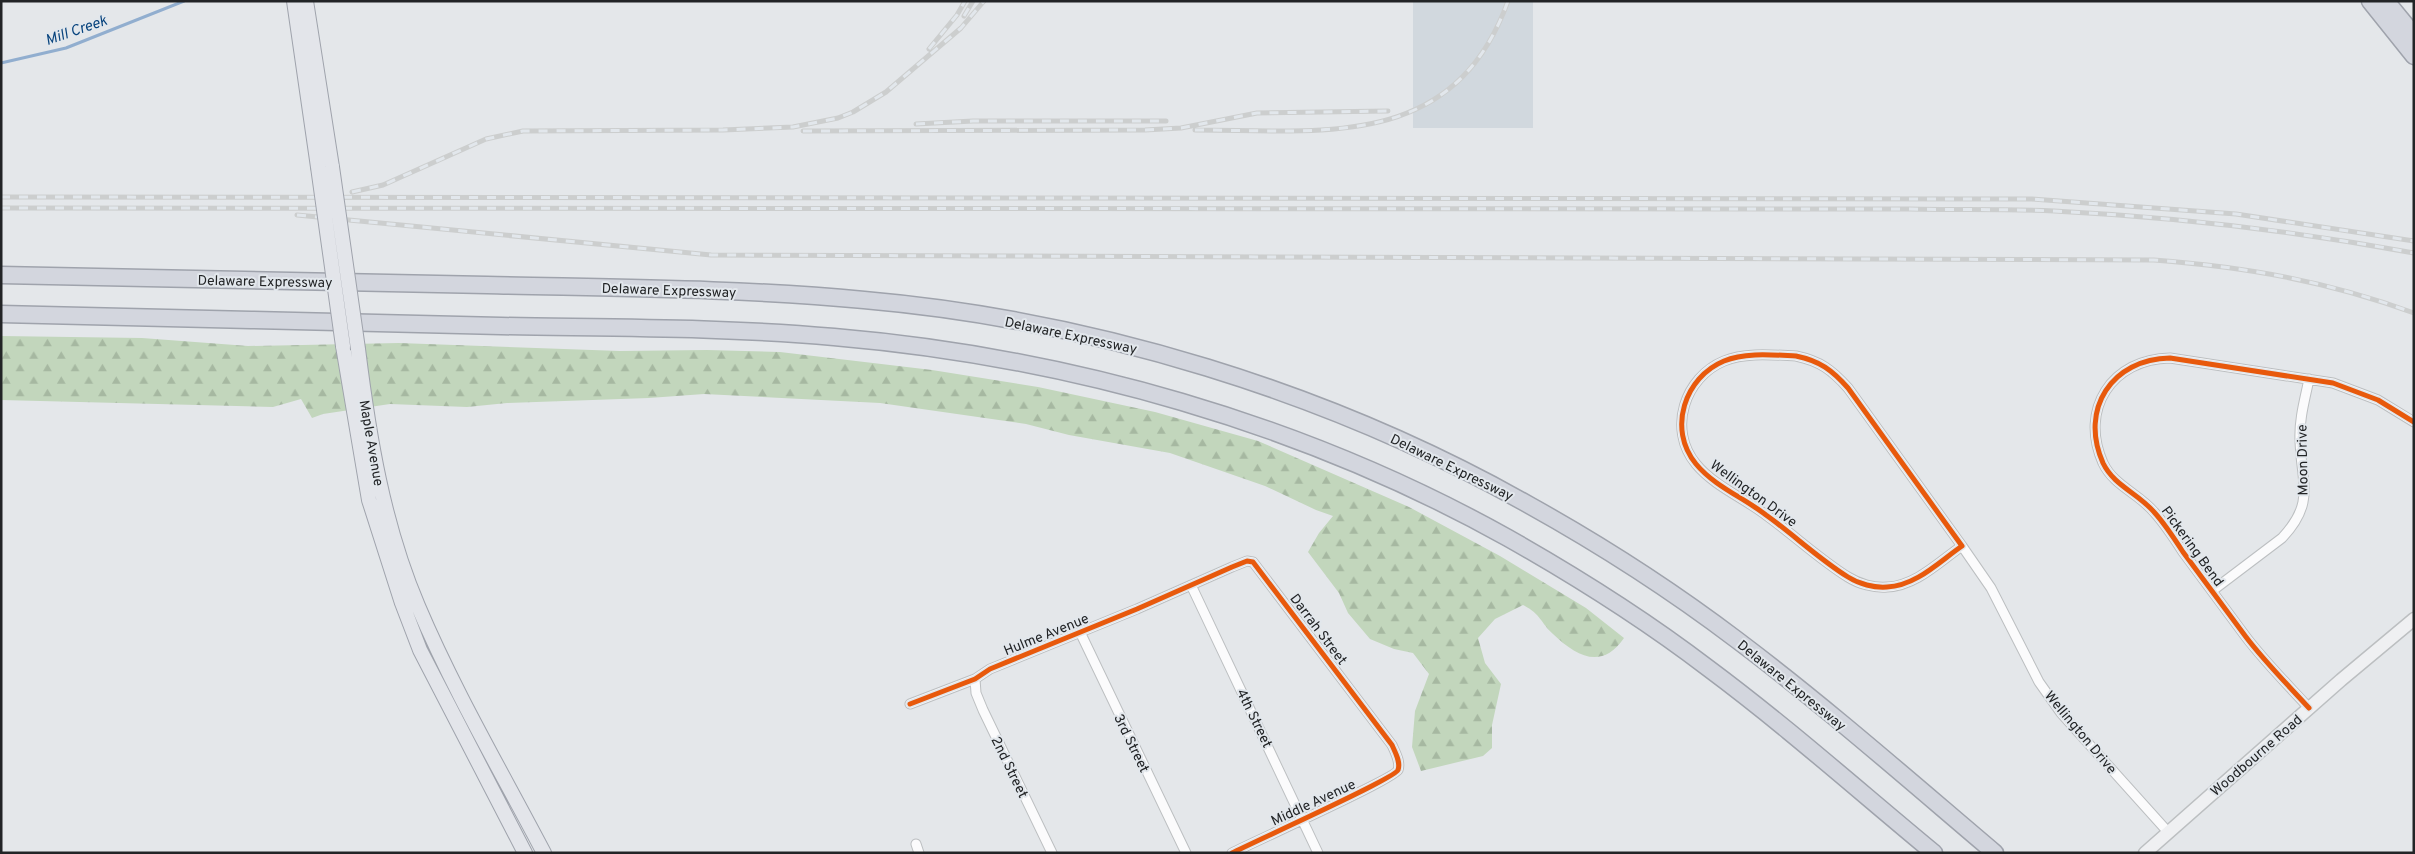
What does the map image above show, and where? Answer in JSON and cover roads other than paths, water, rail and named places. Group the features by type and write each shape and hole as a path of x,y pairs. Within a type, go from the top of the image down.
{"highway":[{"path":"2370,1 2414,56"},
{"path":"2386,1 2414,35"},
{"name":"Delaware Expressway","path":"1,275 688,290 855,299 958,312 1041,326 1189,363 1301,400 1420,450 1488,482 1593,542 1740,642 1995,853"},
{"path":"1,314 706,330 829,336 945,349 993,357 1143,390 1246,423 1360,466 1433,499 1543,559 1625,609 1708,667 1934,853"}],"main road":[{"name":"Maple Avenue","path":"294,1 358,349 376,471 398,551 417,605 454,681 544,853"},
{"name":"Maple Avenue","path":"306,1 343,346 369,500 402,602 420,650 525,853"},
{"name":"Woodbourne Road","path":"2145,853 2309,708 2414,619"}],"street":[{"name":"Wellington Drive","path":"1962,546 1923,574 1899,586 1880,587 1866,585 1848,577 1766,515 1709,477 1695,463 1687,448 1682,418 1686,399 1693,386 1709,368 1726,360 1740,357 1796,356 1824,365 1833,371 1848,388 1962,546 1991,588 2039,682 2061,713 2168,832"},
{"name":"Pickering Bend","path":"2309,708 2248,640 2155,512 2121,486 2103,464 2094,430 2100,404 2107,388 2129,367 2160,358 2189,360 2333,382 2358,390 2414,422"},
{"name":"Moon Drive","path":"2212,591 2282,538 2290,529 2302,508 2305,482 2300,426 2309,379"},
{"name":"Darrah Street","path":"1191,585 1232,566 1247,561 1253,562 1392,745 1397,755 1398,767"},
{"name":"Hulme Avenue","path":"910,704 975,679 990,669 1191,585"},
{"name":"4th Street","path":"1191,585 1318,853"},
{"name":"3rd Street","path":"1080,632 1186,853"},
{"name":"2nd Street","path":"975,679 976,693 983,710 1052,853"},
{"name":"Middle Avenue","path":"1232,853 1395,774 1398,767"}],"waterway":[{"name":"Mill Creek","path":"1,63 66,48 184,1"}],"railway":[{"path":"929,49 957,15 965,1"},
{"path":"964,16 973,1"},
{"path":"352,192 383,185 486,139 523,131 723,130 793,127 838,118 853,112 886,92 961,28 984,1"},
{"path":"1195,130 1291,131 1336,129 1380,122 1419,108 1454,84 1484,50 1508,1"},
{"path":"803,131 1145,130 1181,128 1257,113 1388,111"},
{"path":"916,124 973,121 1166,121"},
{"path":"1,197 2032,199 2236,214 2414,241"},
{"path":"1,208 2018,210 2190,221 2325,238 2414,253"},
{"path":"297,215 711,255 2154,260 2254,271 2286,277 2350,292 2414,313"}]}
